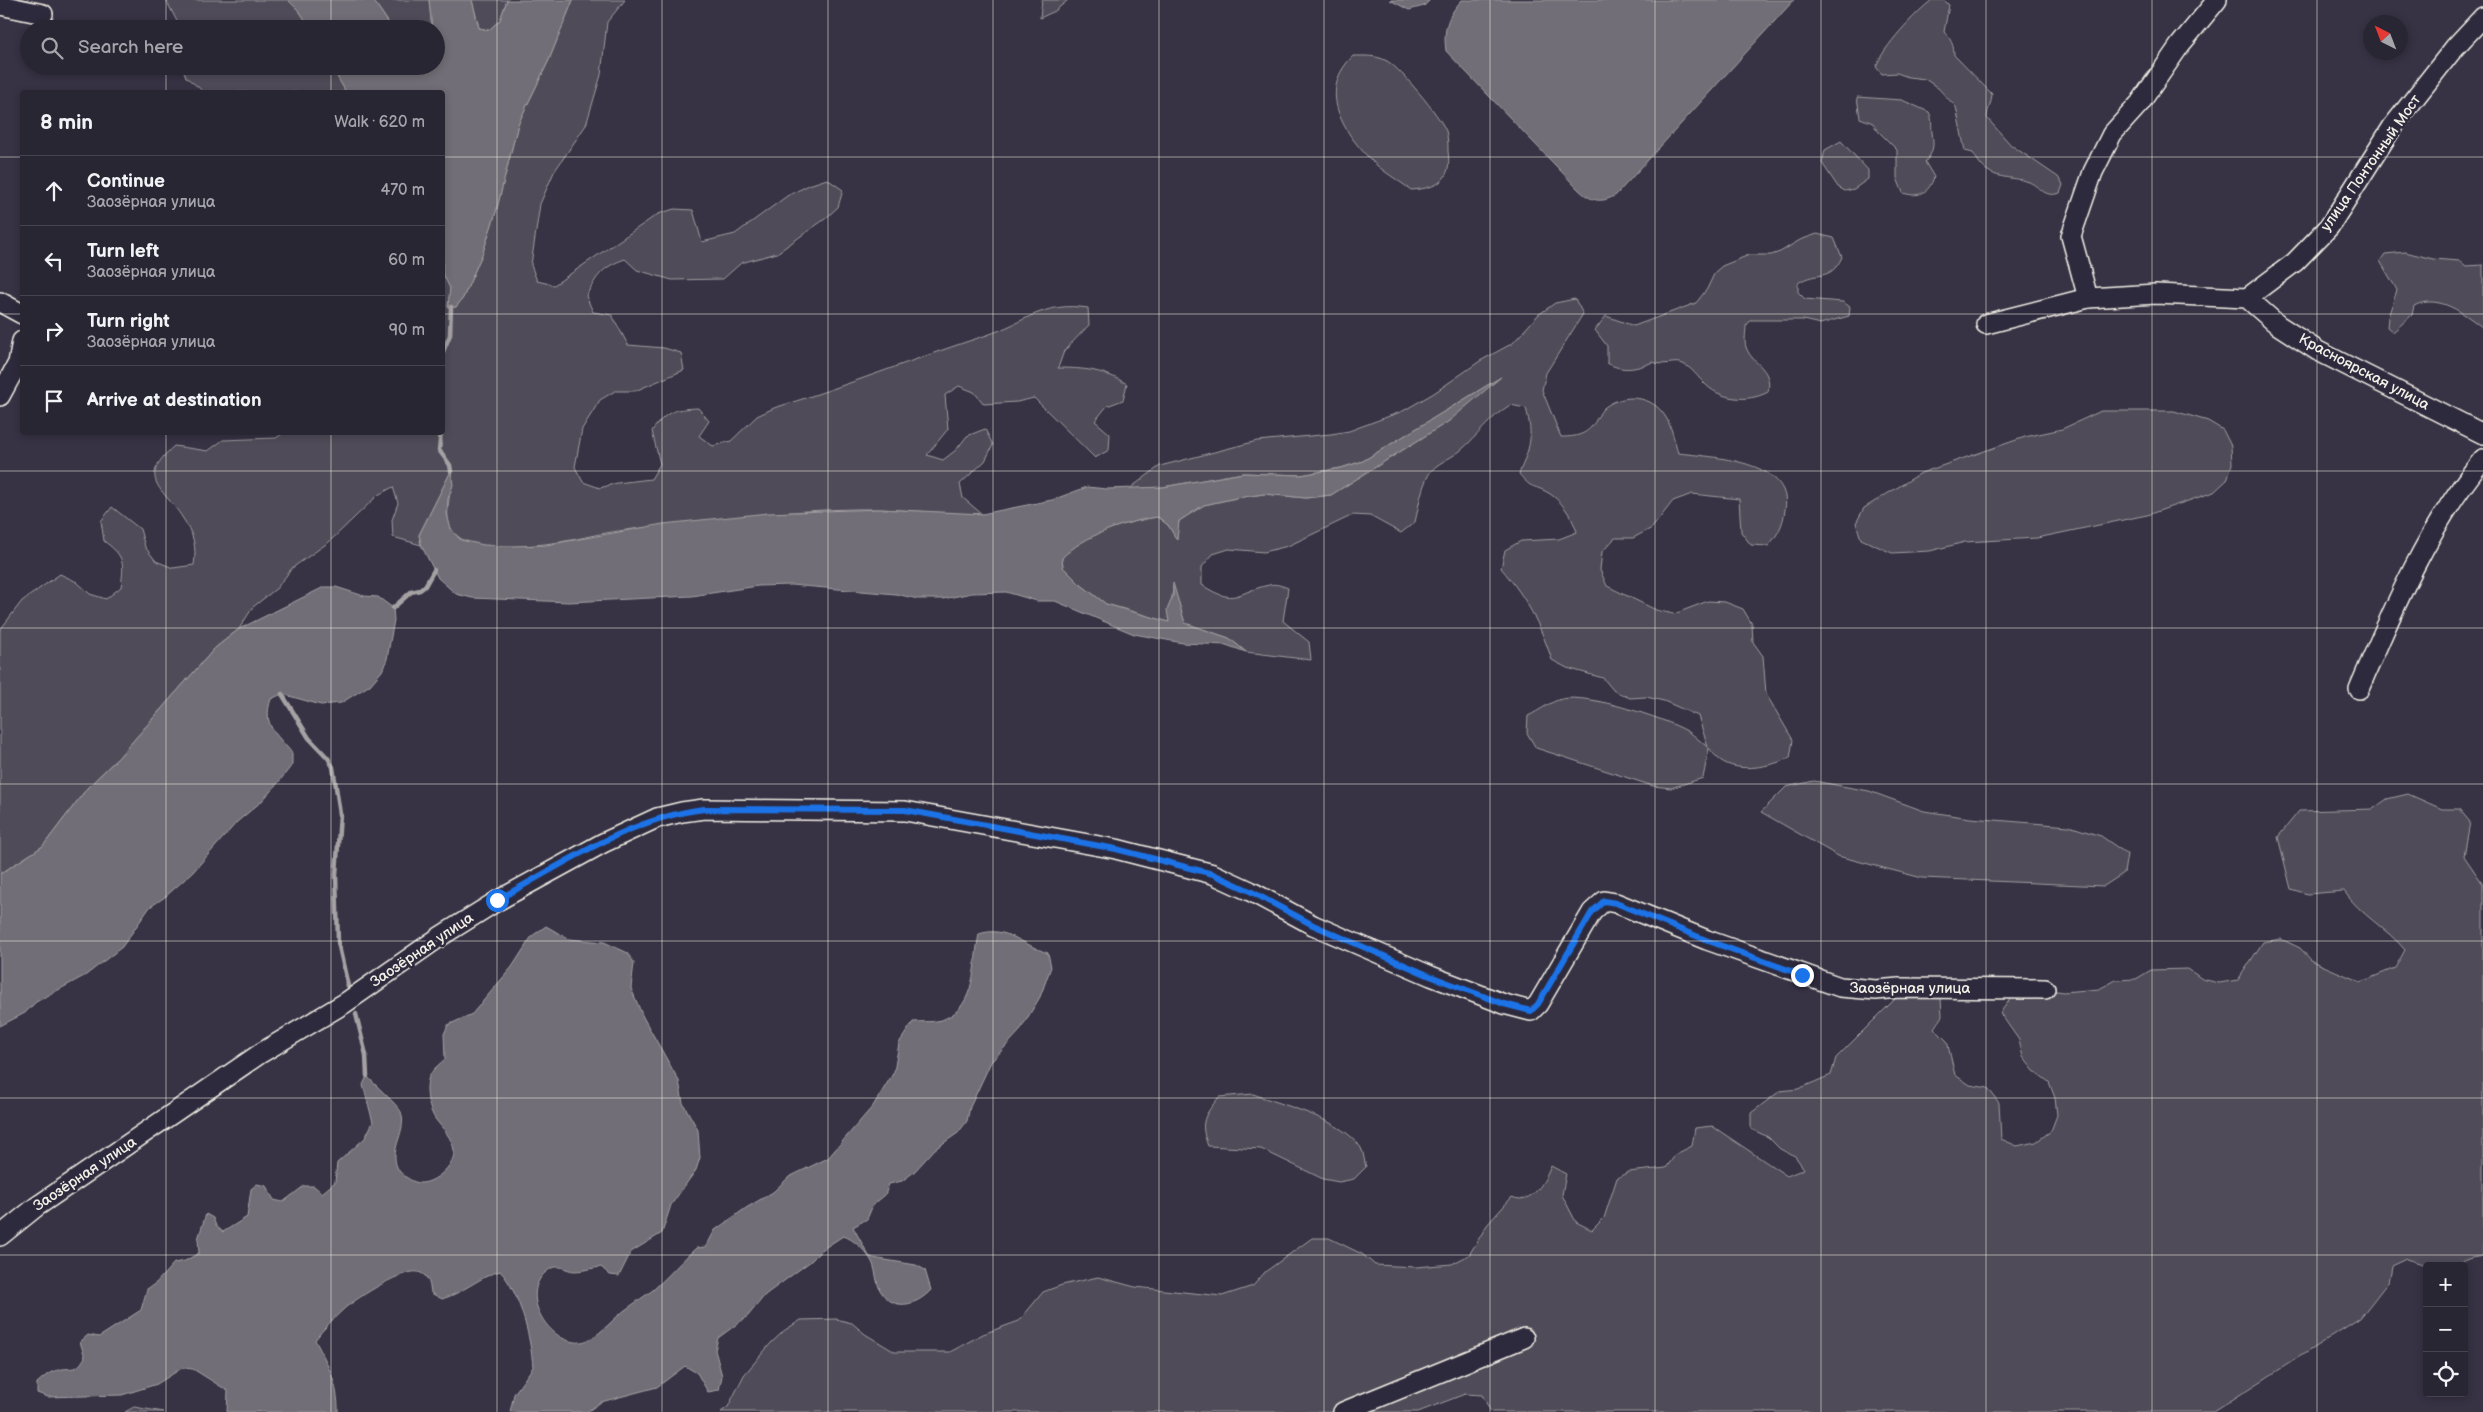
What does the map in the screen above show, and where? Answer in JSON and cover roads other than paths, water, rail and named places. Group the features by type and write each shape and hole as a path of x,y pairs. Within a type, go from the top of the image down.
{"street":[{"path":"2088,298 2071,236 2093,172 2112,134 2140,103 2180,44 2216,0"},
{"path":"0,5 43,14"},
{"name":"улица Понтонный Мост","path":"2247,298 2294,262 2329,227 2393,126 2455,47 2483,17"},
{"path":"1986,324 2088,298 2156,294 2247,298"},
{"name":"Красноярская улица","path":"2247,298 2278,325 2318,351 2483,434"},
{"path":"0,302 20,313"},
{"path":"0,396 18,363 20,352"},
{"path":"2359,688 2401,590 2444,516 2483,459"},
{"name":"Заозёрная улица","path":"0,1236 36,1207 261,1053 346,1003 441,936 497,900 603,843 657,818 704,809 905,810 1116,849 1213,874 1250,891 1313,925 1430,976 1504,1004 1531,1011 1538,1004 1592,912 1604,901 1616,903 1706,940 1840,987 1876,990 1899,988 2045,989"},
{"path":"1343,1412 1524,1338"}],"waterway":[{"path":"445,347 450,335 451,307"},
{"path":"441,435 439,450 450,465 451,471"},
{"path":"393,608 411,592 420,590 425,586 434,570"},
{"path":"282,694 309,738 328,758 333,767 340,814 336,875 338,942 348,986"},
{"path":"356,1014 366,1055 367,1076"}]}
